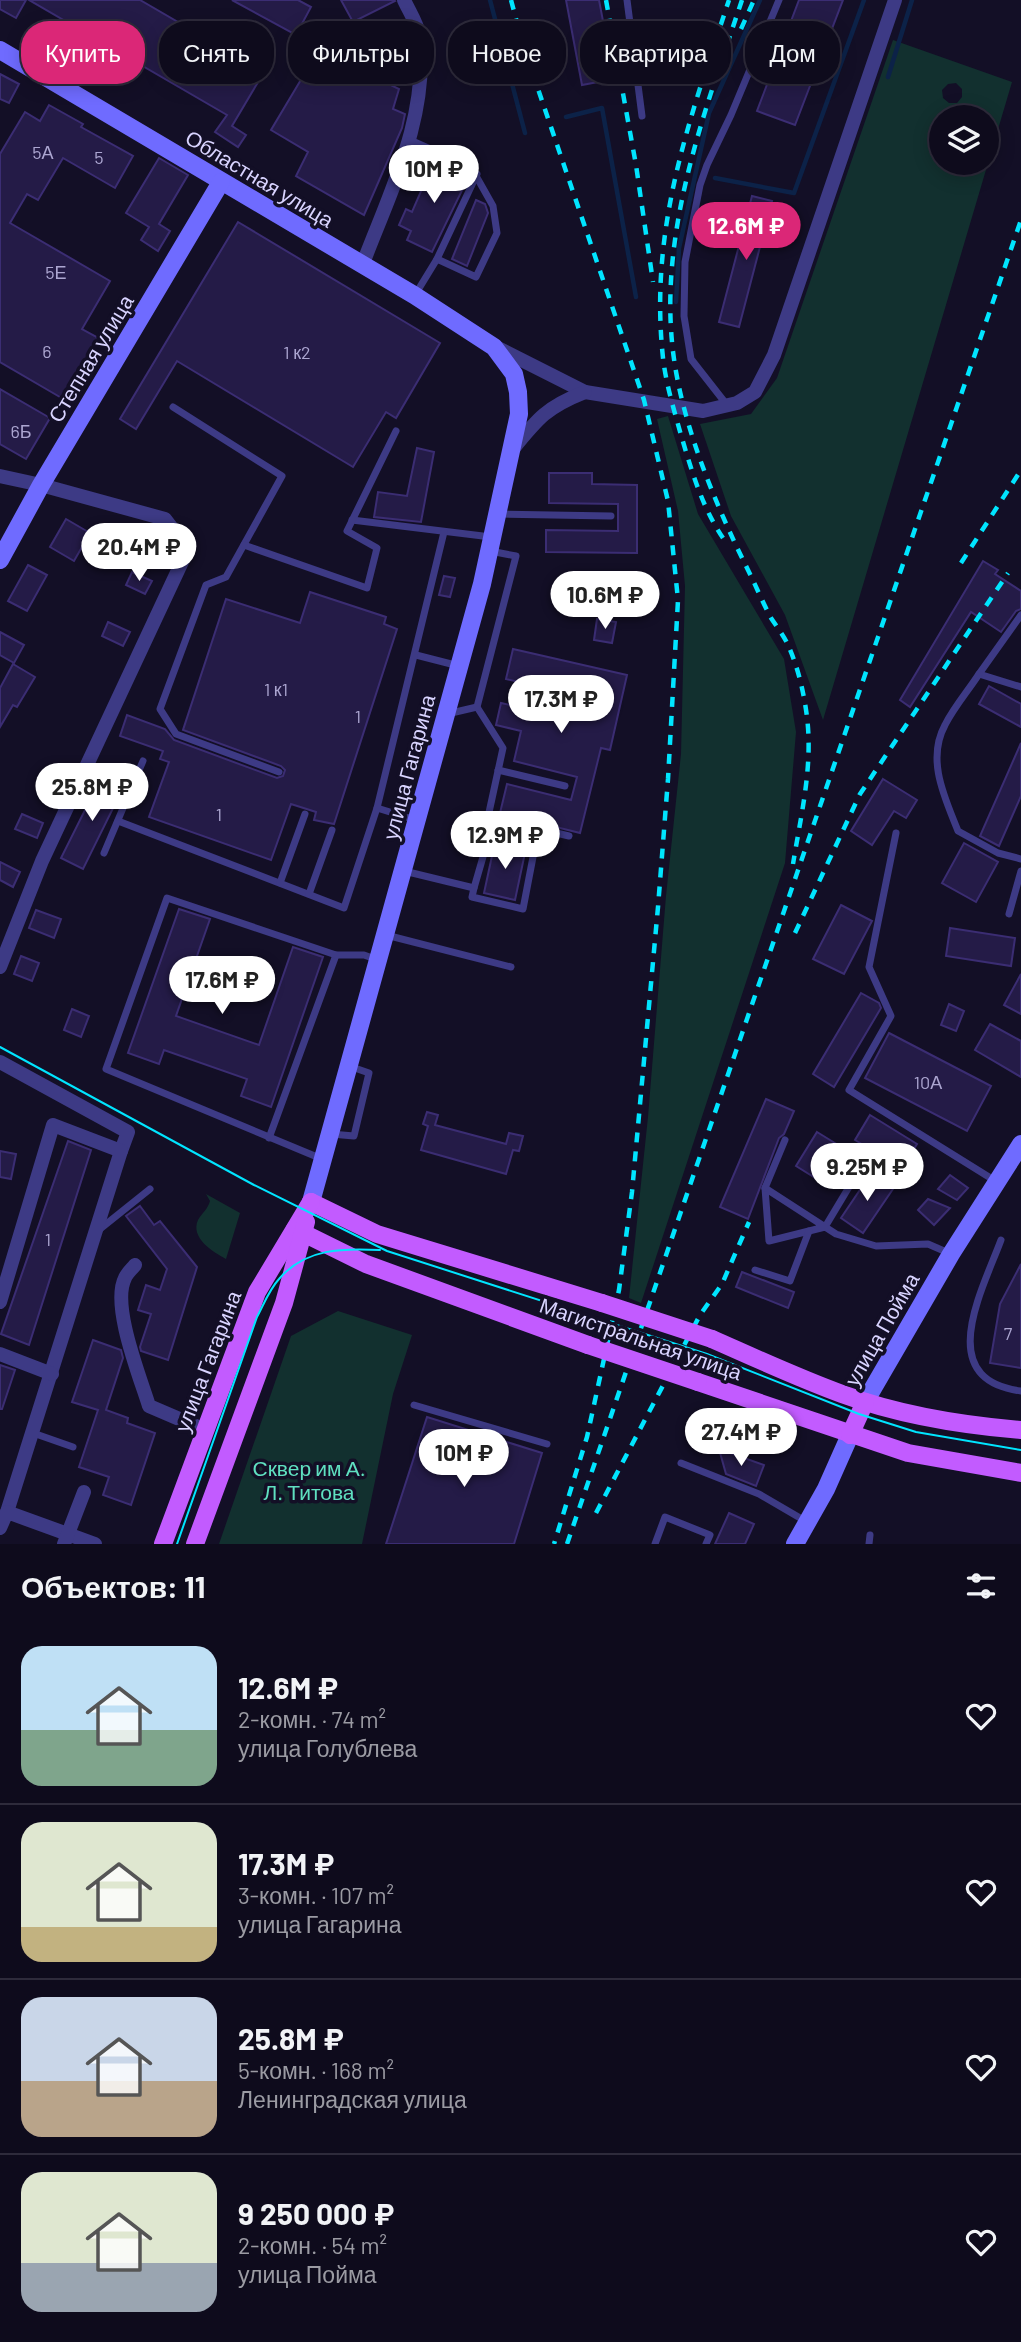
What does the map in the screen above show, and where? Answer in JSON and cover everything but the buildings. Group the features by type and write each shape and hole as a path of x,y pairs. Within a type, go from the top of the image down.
{"main road":[{"name":"Областная улица","path":"0,50 414,295 494,347"},
{"name":"Степная улица","path":"0,559 221,182"},
{"name":"улица Гагарина","path":"195,1544 284,1303 299,1231 311,1202 379,961 491,544 519,414 514,374 494,347"},
{"name":"улица Пойма","path":"795,1544 826,1489 865,1402 951,1254 1021,1144"},
{"name":"Магистральная улица","path":"311,1202 377,1234 712,1339 865,1402 922,1417 1021,1430"},
{"name":"улица Гагарина","path":"163,1544 257,1292 299,1231"},
{"name":"Магистральная улица","path":"299,1231 366,1264 588,1345 850,1435 908,1453 1021,1473"}],"street":[{"path":"362,266 410,139 421,89 419,32 404,0"},
{"path":"494,347 585,392 703,411 737,403 755,392 774,355 895,0"},
{"path":"513,449 535,421 558,403 585,392"},
{"path":"0,476 165,519 188,549 41,862 0,967"},
{"path":"0,1062 128,1132 33,1433 0,1528"},
{"path":"0,1302 53,1125 121,1151"},
{"path":"135,1265 124,1279 122,1307 128,1337 149,1406 205,1430"},
{"path":"0,1354 52,1374"},
{"path":"66,1539 84,1492"},
{"path":"7,1512 66,1539 95,1544"}],"lane":[{"path":"627,0 642,116"},
{"path":"727,405 691,359 684,316 685,262 700,185 707,165 731,116 779,0"},
{"path":"410,139 471,167 493,206 497,233 476,277 437,259"},
{"path":"414,295 437,259 477,174"},
{"path":"173,407 282,476 226,577 206,585 160,709 176,734 279,772"},
{"path":"244,545 367,588 377,548 347,531 396,432"},
{"path":"498,514 611,516"},
{"path":"352,520 444,532 491,544 516,556 477,707 503,748 488,817 569,836"},
{"path":"118,821 344,908 377,808 444,532"},
{"path":"1021,615 944,726 937,754 939,782 958,831 998,853 1021,859"},
{"path":"416,656 460,667"},
{"path":"979,674 1021,687"},
{"path":"447,714 477,707"},
{"path":"104,852 143,761"},
{"path":"498,770 565,786"},
{"path":"377,808 417,820"},
{"path":"279,883 305,814"},
{"path":"309,894 332,830"},
{"path":"896,833 869,967 891,1016 849,1090 997,1183"},
{"path":"487,843 472,897 523,909 533,857"},
{"path":"403,871 474,888"},
{"path":"1009,914 1021,871"},
{"path":"323,1159 106,1069 167,898 336,955 363,955 379,961"},
{"path":"386,935 511,967"},
{"path":"269,1138 336,955"},
{"path":"785,1140 765,1188 769,1241 825,1227 852,1182"},
{"path":"765,1188 836,1234 876,1246 928,1244 951,1254"},
{"path":"96,1231 150,1189"},
{"path":"755,1270 790,1281 809,1231"},
{"path":"1001,1240 976,1306 970,1331 971,1360 977,1372 1007,1389 1021,1391"},
{"path":"414,1405 547,1444"},
{"path":"33,1433 73,1447"},
{"path":"681,1463 759,1494 808,1522"},
{"path":"655,1544 665,1517 710,1535 706,1544"},
{"path":"869,1544 870,1535"}],"green space":[{"path":"893,40 1012,82 999,126 999,105 929,105 929,175 984,175 823,720 785,615 731,516 700,424 751,414 777,378","holes":["956,83 962,89 962,97 957,103 949,103 943,98 942,90 948,84"]},
{"path":"668,416 698,514 784,659 796,732 785,863 641,1303 629,1298 681,754 685,586 678,511 657,419"},
{"path":"206,1194 240,1213 226,1259 204,1244 197,1233 198,1220 210,1201"},
{"name":"Сквер им А. Л. Титова","path":"338,1311 412,1335 393,1394 362,1544 219,1544 291,1336"}],"waterway":[{"path":"490,0 525,133"},
{"path":"676,302 679,248 709,113 760,0"},
{"path":"715,178 794,193 864,0"},
{"path":"888,77 912,0"},
{"path":"566,117 602,108 636,297"}],"tram line":[{"path":"0,1047 254,1185 387,1251 707,1354 859,1414 916,1432 1021,1450"},
{"path":"177,1544 257,1317 272,1288 289,1269 313,1256 339,1250 380,1250"}],"railway":[{"path":"511,0 523,45 644,400 668,501 678,600 668,779 632,1192 619,1290 587,1437 554,1544"},
{"path":"606,0 636,165 653,282"},
{"path":"723,538 698,489 676,416 664,368 660,310 667,220 676,176 687,132 729,0"},
{"path":"742,0 711,91 685,185 671,281 671,329 682,401 706,476 765,606 788,645 802,689 807,717 808,754 793,864"},
{"path":"741,29 754,0"},
{"path":"567,1544 1021,220"},
{"path":"961,563 1021,470"},
{"path":"795,933 860,794 1008,573"},
{"path":"596,1513 700,1315 722,1284 749,1222"}]}
